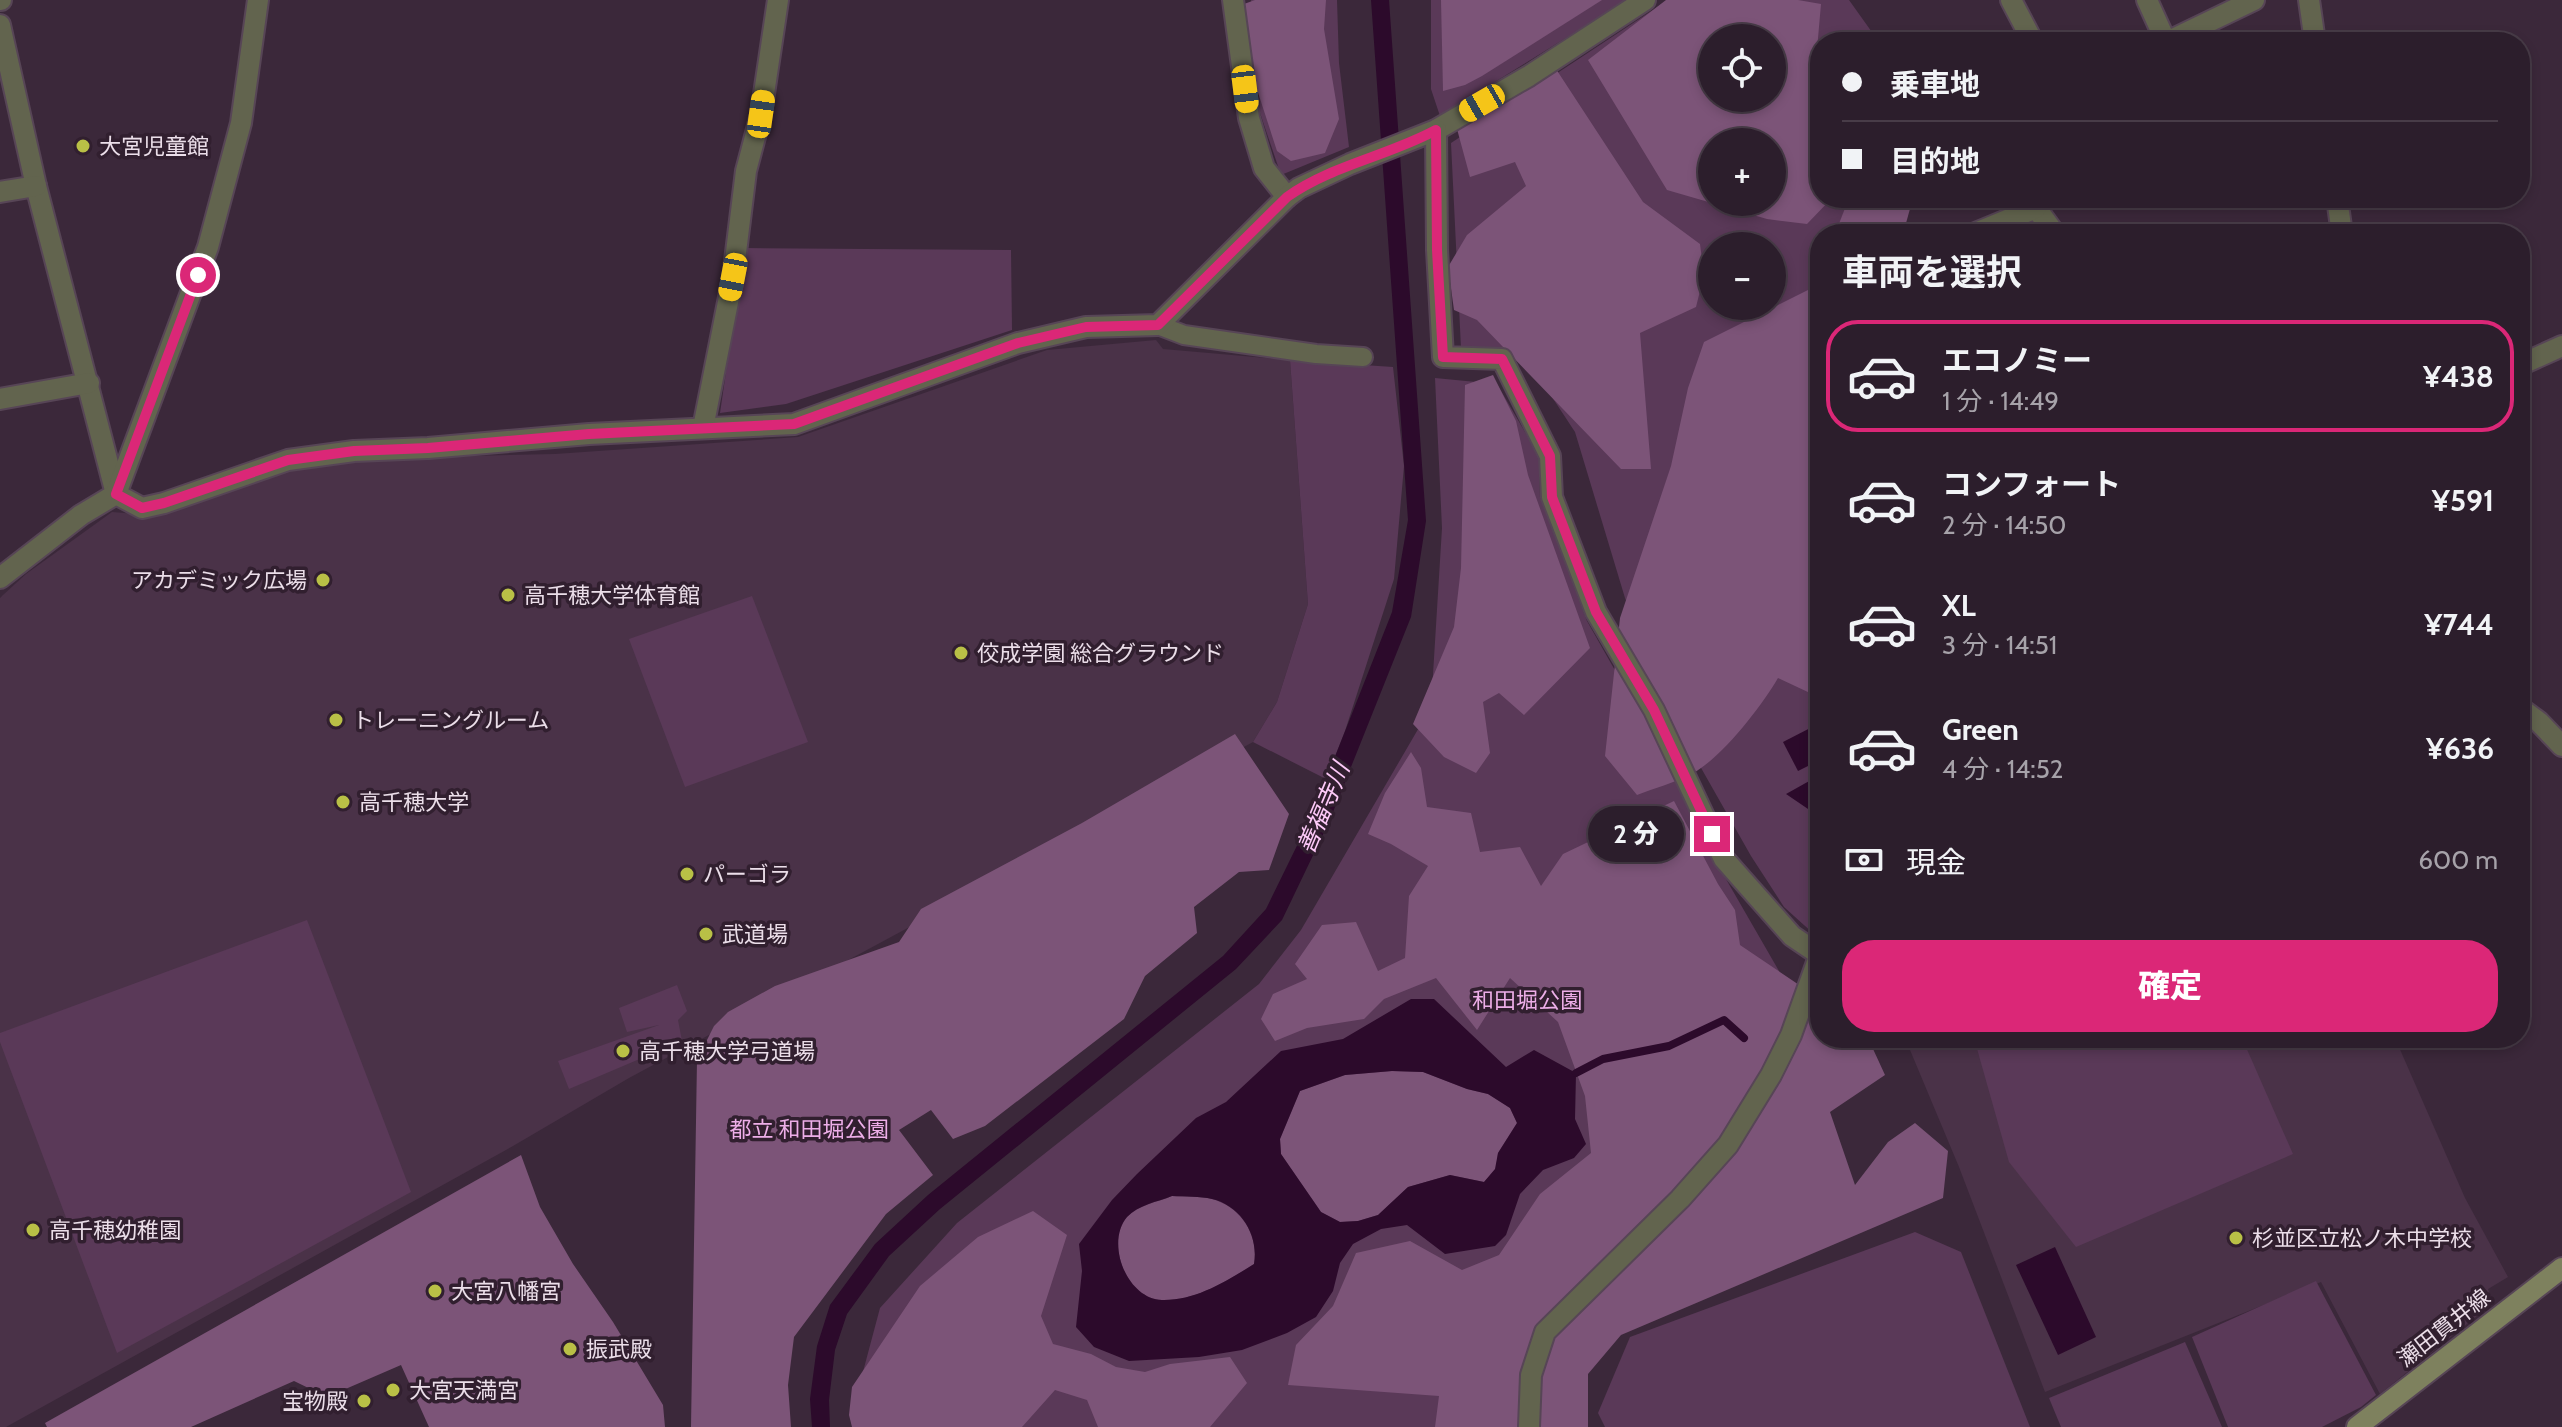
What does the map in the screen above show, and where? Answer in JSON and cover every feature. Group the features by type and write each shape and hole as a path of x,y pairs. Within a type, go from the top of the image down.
{"main road":[{"name":"瀬田貫井線","path":"2357,1427 2562,1268"}],"street":[{"path":"0,578 81,515 116,494 208,247 241,123 258,0"},
{"path":"703,428 733,277 746,171 761,114 778,0"},
{"path":"1233,0 1249,118 1264,168 1287,197"},
{"path":"1158,325 1299,188 1431,133 1529,76 1645,0"},
{"path":"2011,0 2028,32"},
{"path":"2147,0 2161,32"},
{"path":"2187,32 2254,0"},
{"path":"2309,0 2314,32"},
{"path":"0,25 36,186 116,494 142,508 288,460 354,451 589,434 794,424 1018,343 1086,327 1158,325 1184,335 1316,354 1363,357"},
{"path":"1431,133 1443,357 1502,359 1550,456 1552,497 1596,612 1654,710 1724,859 1792,936 1810,948"},
{"path":"0,192 36,186"},
{"path":"1994,224 2027,208"},
{"path":"2530,360 2562,346"},
{"path":"0,399 89,383"},
{"path":"2530,715 2562,746"},
{"path":"1529,1427 1531,1375 1545,1332 1680,1199 1728,1145 1771,1075 1791,1035 1810,982"}],"shaded area":[{"name":"高千穂大学","path":"1156,340 1163,349 1290,360 1308,604 1277,702 1253,742 629,1078 513,1146 6,1427 0,1427 0,598 3,595 26,574 112,512 150,515 305,464 343,459 555,454 798,437 1047,350"},
{"name":"杉並区立松ノ木中学校","path":"1909,1048 2399,1048 2465,1198 2508,1277 2488,1289 2493,1303 2380,1394 2321,1282 2045,1392 1959,1167"}],"green space":[{"path":"1251,0 1337,0 1339,63 1349,147 1281,175 1260,113 1257,34"},
{"path":"1255,0 1326,0 1324,29 1339,119 1325,153 1291,161 1277,151 1251,71 1244,4"},
{"path":"1431,0 1627,0 1440,116 1431,89"},
{"path":"1441,0 1602,0 1482,76 1443,91"},
{"path":"1666,0 1798,0 1821,4 1819,32 1810,32 1810,208 1822,208 1807,224 1757,216 1786,216 1786,128 1698,128 1698,199 1667,190 1588,60"},
{"path":"1668,0 1849,0 1872,32 1810,32 1810,208 1905,208 1905,224 1810,224 1810,930 1784,907 1751,856 1675,722 1625,598 1575,432 1521,350 1461,348 1451,143"},
{"path":"1556,69 1643,202 1698,243 1696,307 1640,333 1651,469 1621,469 1477,320 1454,310 1448,267 1467,235 1526,186 1515,162 1470,177 1457,129"},
{"path":"1845,208 1910,208 1906,224 1839,224"},
{"path":"744,248 1011,250 1012,330 786,404 720,413"},
{"path":"1810,289 1810,693 1778,678 1751,717 1727,745 1702,767 1690,775 1637,795 1605,756 1620,618 1671,466 1688,388 1704,342 1748,320 1786,320 1786,301"},
{"path":"1290,360 1393,367 1404,466 1394,579 1345,731 1326,779 1253,742 1277,702 1308,604"},
{"path":"1493,375 1516,421 1528,475 1590,648 1524,715 1499,693 1483,702 1490,753 1476,773 1444,757 1413,724 1454,627 1461,568 1465,385"},
{"name":"和田堀公園","path":"1435,378 1497,384 1539,456 1540,497 1587,621 1659,748 1715,860 1790,990 1512,1427 861,1427 856,1398 880,1308 957,1223 1259,984 1301,930 1431,707 1442,528"},
{"path":"752,596 808,742 685,787 629,639"},
{"name":"都立 和田堀公園","path":"1235,734 1289,814 1269,870 1239,872 1194,907 1197,933 1145,976 1124,1019 985,1126 953,1139 931,1110 899,1130 933,1175 886,1214 794,1337 788,1385 791,1427 691,1427 697,1060 714,1026 728,1012 775,986 899,942 921,909 1082,823"},
{"path":"1411,752 1421,768 1427,807 1471,813 1480,852 1520,847 1541,886 1563,854 1674,801 1735,910 1740,945 1810,992 1810,1048 1873,1048 1885,1075 1830,1112 1855,1185 1888,1142 1915,1123 1948,1151 1943,1198 1621,1335 1588,1374 1588,1427 1435,1427 1439,1396 1288,1385 1296,1345 1333,1306 1356,1253 1410,1241 1462,1270 1499,1255 1540,1194 1591,1153 1585,1096 1558,1022 1510,978 1477,1030 1436,978 1384,999 1364,1019 1307,1028 1275,1041 1261,1019 1273,994 1307,979 1295,964 1322,925 1356,922 1378,971 1405,958 1409,896 1428,866 1368,834 1385,793"},
{"path":"307,920 411,1192 117,1353 0,1042 0,1033"},
{"name":"高千穂大学弓道場","path":"677,985 687,1011 678,1020 682,1041 569,1089 558,1061 659,1025 627,1032 619,1008"},
{"path":"1977,1048 2246,1048 2293,1154 2076,1247 2009,1162"},
{"path":"1423,1072 1488,1094 1510,1108 1517,1123 1498,1153 1496,1169 1484,1182 1450,1175 1408,1187 1378,1215 1340,1222 1321,1212 1281,1154 1280,1139 1300,1091 1345,1075"},
{"name":"大宮八幡宮","path":"521,1155 540,1207 663,1405 665,1427 429,1427 401,1365 327,1397 294,1381 191,1427 47,1427 45,1423"},
{"path":"1172,1196 1212,1199 1232,1208 1251,1233 1254,1264 1211,1289 1187,1297 1162,1300 1139,1290 1123,1268 1118,1241 1121,1228 1127,1217 1137,1210"},
{"path":"1033,1211 1067,1235 1041,1316 1053,1344 1091,1354 1116,1367 1145,1372 1170,1364 1230,1357 1247,1383 1210,1427 1098,1427 1087,1400 1055,1390 1022,1427 852,1427 849,1415 852,1387 920,1286 978,1237"},
{"path":"1915,1232 1961,1252 2030,1427 1605,1427 1598,1413 1630,1337"},
{"path":"2316,1281 2376,1395 2361,1407 2322,1427 2228,1427 2192,1337"},
{"path":"2185,1342 2222,1427 2061,1427 2049,1398"}],"water":[{"name":"善福寺川","path":"1371,0 1389,0 1426,521 1411,617 1329,822 1282,920 1236,969 940,1209 889,1256 847,1314 835,1350 829,1400 830,1427 812,1427 810,1399 817,1346 830,1305 875,1244 928,1195 1223,956 1266,909 1312,815 1392,612 1408,520"},
{"path":"1810,728 1810,765 1798,771 1783,742"},
{"path":"1810,781 1810,810 1786,794"},
{"path":"1411,999 1434,999 1506,1067 1534,1050 1576,1073 1575,1119 1586,1144 1574,1158 1543,1170 1520,1194 1506,1235 1495,1246 1445,1254 1407,1225 1381,1229 1353,1244 1340,1263 1333,1291 1316,1317 1287,1333 1242,1350 1199,1357 1129,1361 1094,1347 1076,1327 1082,1271 1079,1244 1112,1200 1196,1118 1226,1102 1281,1051 1343,1039","holes":["1423,1072 1488,1094 1510,1108 1517,1123 1498,1153 1495,1169 1484,1182 1450,1175 1408,1187 1378,1215 1340,1222 1321,1212 1281,1154 1280,1139 1300,1091 1345,1075","1172,1196 1207,1198 1232,1208 1251,1233 1254,1264 1222,1283 1186,1297 1162,1300 1139,1290 1123,1268 1118,1241 1121,1228 1127,1217 1137,1210"]},
{"path":"2055,1247 2096,1337 2058,1355 2016,1265"}],"waterway":[{"path":"1576,1073 1603,1059 1669,1046 1724,1020 1744,1038"}],"place":[{"name":"大宮児童館","path":"83,146"},
{"name":"アカデミック広場","path":"323,580"},
{"name":"高千穂大学体育館","path":"508,595"},
{"name":"佼成学園 総合グラウンド","path":"961,653"},
{"name":"トレーニングルーム","path":"336,720"},
{"name":"高千穂大学","path":"343,802"},
{"name":"パーゴラ","path":"687,874"},
{"name":"武道場","path":"706,934"},
{"name":"高千穂大学弓道場","path":"623,1051"},
{"name":"高千穂幼稚園","path":"33,1230"},
{"name":"杉並区立松ノ木中学校","path":"2236,1238"},
{"name":"大宮八幡宮","path":"435,1291"},
{"name":"振武殿","path":"570,1349"},
{"name":"大宮天満宮","path":"393,1390"},
{"name":"宝物殿","path":"364,1401"}],"route":[{"path":"198,275 116,494 142,508 288,460 354,451 589,434 794,424 1018,343 1086,327 1158,325 1299,188 1436,130 1437,250 1443,357 1502,359 1550,456 1552,497 1596,612 1654,710 1712,834"}]}
